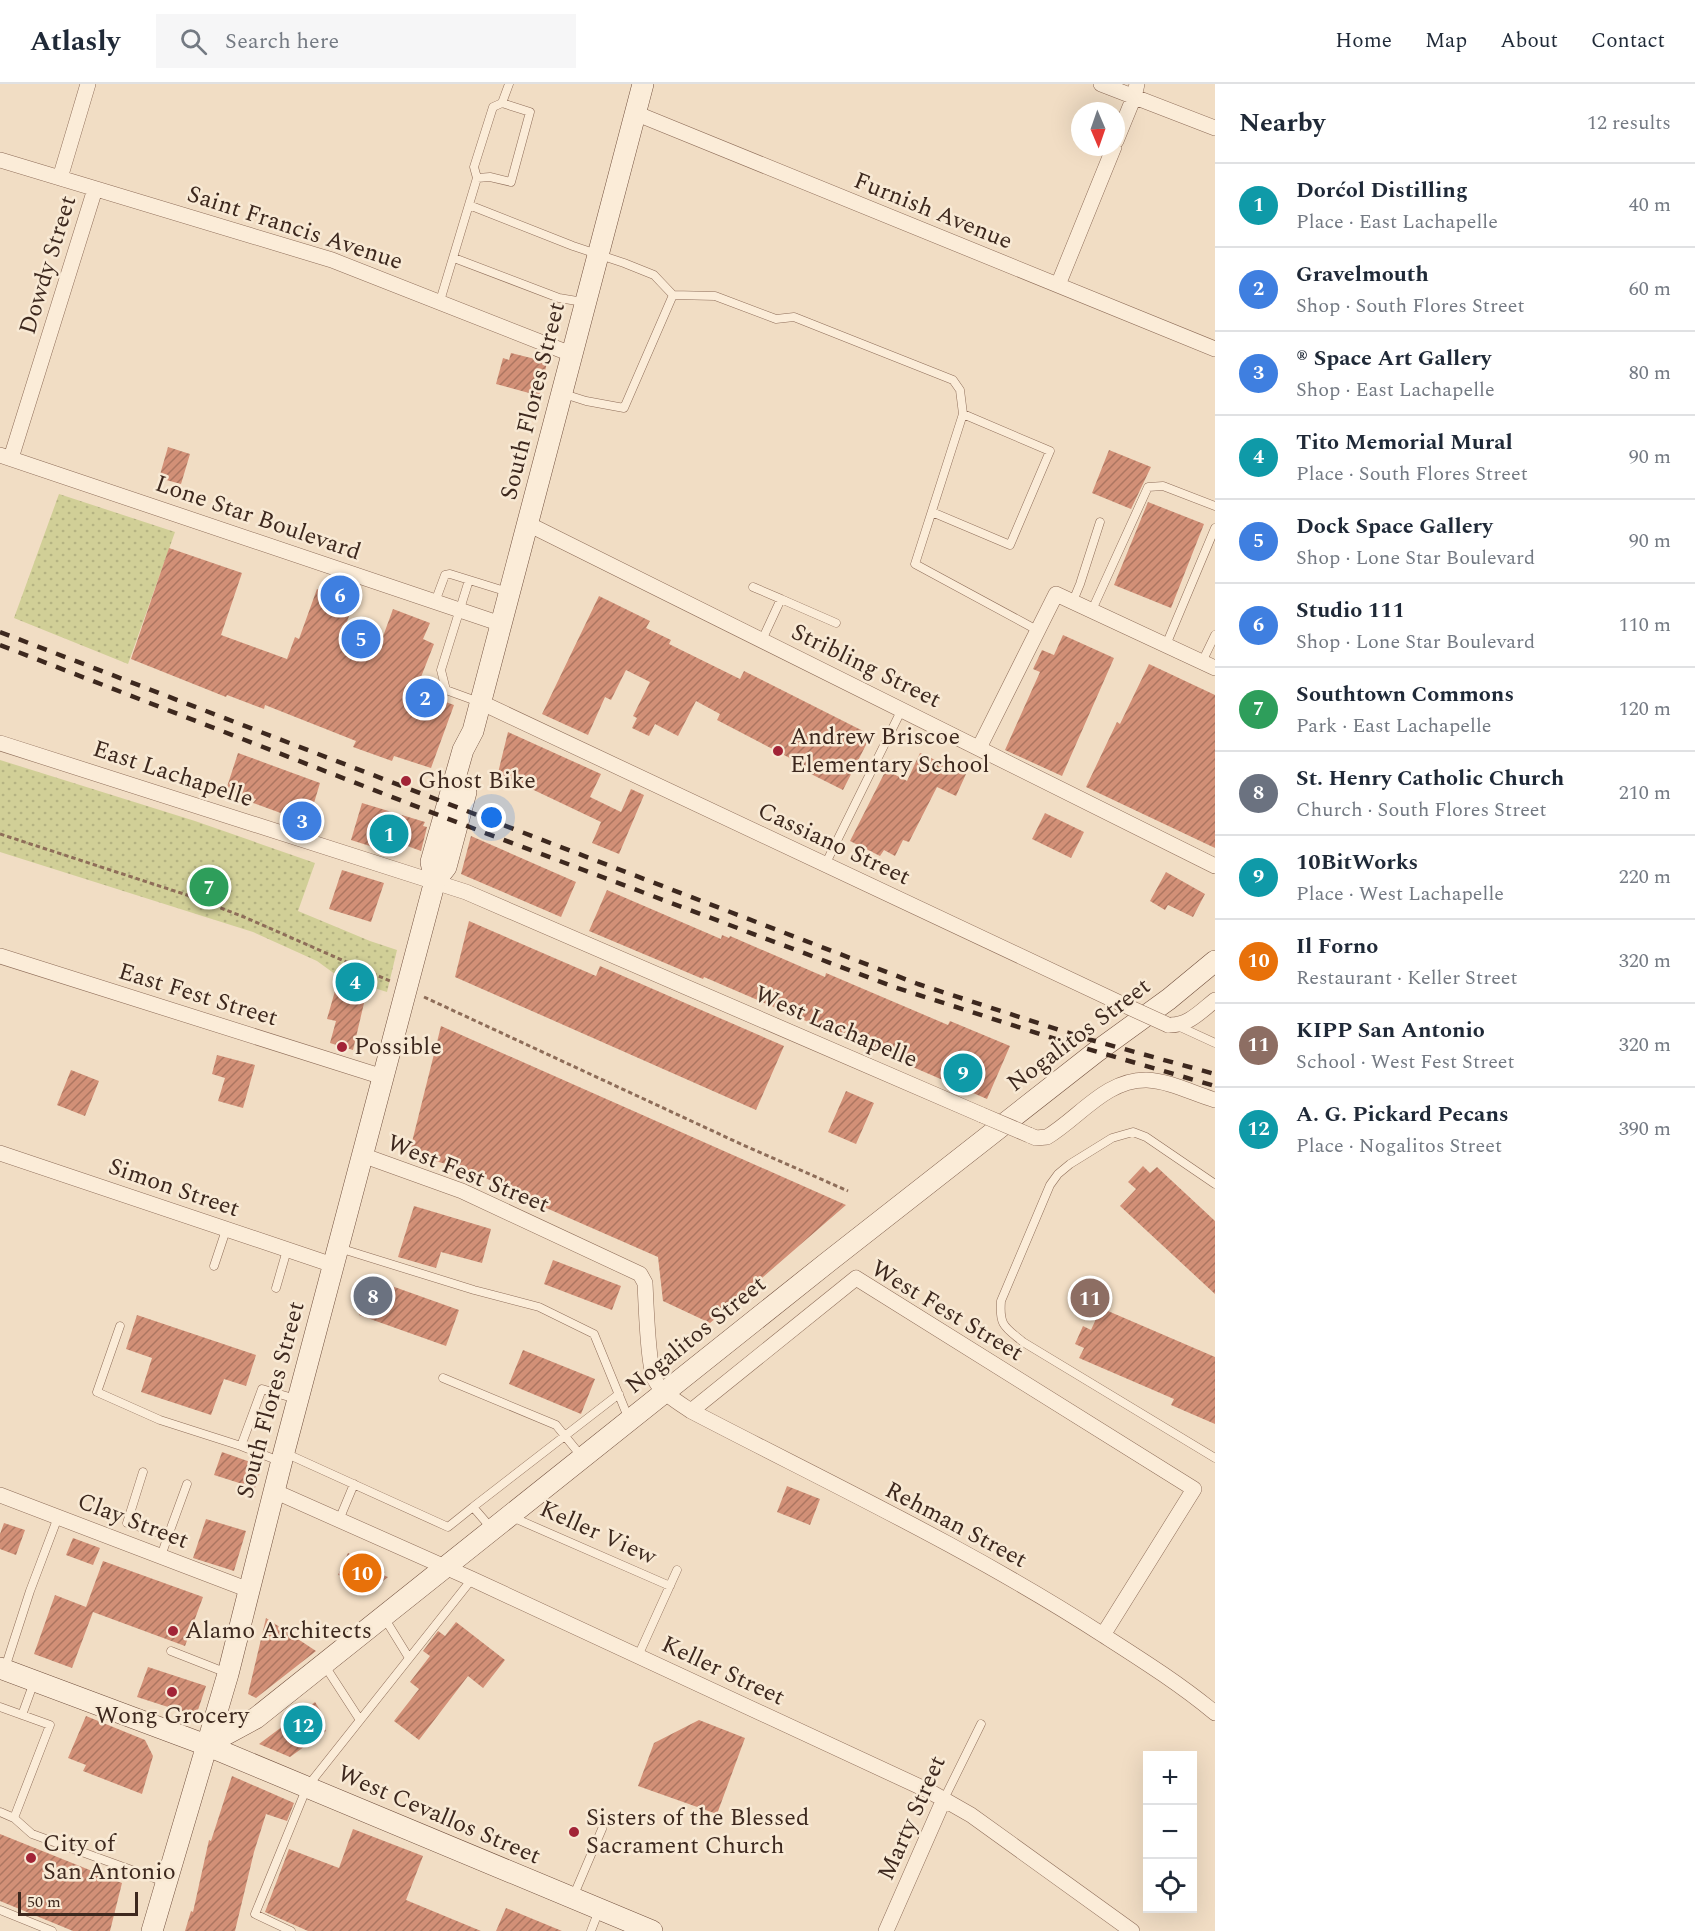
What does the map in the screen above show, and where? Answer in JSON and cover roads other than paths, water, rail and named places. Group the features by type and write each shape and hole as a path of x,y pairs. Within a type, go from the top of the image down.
{"main road":[{"name":"South Flores Street","path":"152,1931 228,1674 282,1457 435,881 446,867 459,823 475,756 473,731 480,702 643,84"},
{"name":"Nogalitos Street","path":"206,1745 256,1718 856,1240 1215,961"},
{"name":"West Cevallos Street","path":"2,1669 206,1745 652,1931"}],"street":[{"name":"Dowdy Street","path":"60,178 88,84"},
{"path":"1101,84 1136,90 1215,128"},
{"path":"1125,118 1136,90"},
{"name":"Furnish Avenue","path":"636,112 1215,349"},
{"path":"1058,285 1110,156"},
{"name":"Saint Francis Avenue","path":"0,160 332,260 571,354"},
{"name":"Dowdy Street","path":"6,457 95,189"},
{"name":"Lone Star Boulevard","path":"6,457 501,624"},
{"name":"Stribling Street","path":"528,524 1215,867"},
{"path":"979,748 1056,594 1208,665"},
{"name":"Cassiano Street","path":"480,702 1173,1026"},
{"name":"East Lachapelle","path":"0,743 435,881"},
{"name":"West Lachapelle","path":"435,881 466,892 1036,1138 1047,1137 1103,1094 1127,1082 1148,1080 1215,1100"},
{"name":"East Fest Street","path":"0,956 383,1077"},
{"path":"1173,1026 1187,1023 1215,1000"},
{"name":"Simon Street","path":"0,1153 287,1250 335,1256"},
{"name":"West Fest Street","path":"362,1155 462,1191 640,1274 645,1283 655,1380 666,1393"},
{"name":"West Fest Street","path":"691,1411 856,1278 1194,1489 1103,1635"},
{"name":"Rehman Street","path":"666,1393 691,1411 966,1554 1070,1614 1185,1688 1215,1713"},
{"name":"Keller Street","path":"274,1491 472,1579 907,1780 971,1815 1132,1931"},
{"name":"Clay Street","path":"0,1495 249,1590"},
{"name":"Marty Street","path":"886,1931 944,1799"}],"lane":[{"path":"502,103 509,84"},
{"path":"440,301 477,178 474,167 493,107 502,103 530,112 511,182 490,177 477,178"},
{"path":"469,205 654,275 673,295 715,296 776,319 794,317 953,380 960,390 963,414 915,564 1037,630"},
{"path":"454,258 559,298 585,303"},
{"path":"561,393 586,401 624,408 673,295"},
{"path":"932,512 1010,545 1050,451 963,414"},
{"path":"1092,610 1148,488 1163,486 1215,506"},
{"path":"1073,601 1100,522"},
{"path":"1166,645 1215,528"},
{"path":"435,602 445,575 450,574 509,592"},
{"path":"469,580 441,670 446,690 480,702"},
{"path":"753,587 836,623"},
{"path":"762,640 781,599"},
{"path":"1208,665 1215,635"},
{"path":"825,865 902,709"},
{"path":"1173,1026 1215,1043"},
{"path":"1215,1184 1146,1137 1133,1132 1112,1138 1070,1164 1050,1185 1001,1301 999,1316 1005,1327 1023,1342 1215,1458"},
{"path":"214,1266 226,1230"},
{"path":"276,1288 287,1250"},
{"path":"335,1256 539,1307 594,1334 629,1421"},
{"path":"120,1326 97,1392 160,1420 282,1457 354,1484 448,1527 619,1394"},
{"path":"443,1378 556,1425 583,1458"},
{"path":"241,1446 262,1389 298,1399"},
{"path":"143,1472 127,1523 168,1536"},
{"path":"161,1556 187,1484"},
{"path":"339,1520 354,1484"},
{"path":"473,1507 493,1530"},
{"name":"Keller View","path":"510,1516 670,1586"},
{"path":"2,1669 58,1517"},
{"path":"638,1656 677,1570"},
{"path":"291,1931 255,1914 307,1787 472,1579"},
{"path":"384,1617 410,1658"},
{"path":"171,1651 228,1674"},
{"path":"324,1664 360,1720"},
{"path":"22,1715 34,1680"},
{"path":"0,1707 50,1725 14,1818"},
{"name":"Marty Street","path":"944,1799 981,1724"},
{"path":"0,1812 14,1818 32,1834 166,1883"},
{"path":"573,1898 602,1829"},
{"path":"591,1931 599,1909"},
{"path":"0,1910 52,1931"}],"railway":[{"path":"0,632 918,984 1084,1038 1215,1074"},
{"path":"0,645 459,823 894,987 1074,1045 1215,1086"}],"place":[{"name":"Studio 111","path":"340,595"},
{"name":"Dock Space Gallery","path":"361,639"},
{"name":"Gravelmouth","path":"425,698"},
{"name":"Andrew Briscoe Elementary School","path":"778,751"},
{"name":"Ghost Bike","path":"406,781"},
{"name":"® Space Art Gallery","path":"302,821"},
{"name":"Dorćol Distilling","path":"389,834"},
{"name":"Southtown Commons","path":"209,887"},
{"name":"Tito Memorial Mural","path":"355,982"},
{"name":"Possible","path":"342,1047"},
{"name":"10BitWorks","path":"963,1073"},
{"name":"St. Henry Catholic Church","path":"373,1296"},
{"name":"KIPP San Antonio","path":"1090,1298"},
{"name":"Il Forno","path":"362,1573"},
{"name":"Alamo Architects","path":"173,1631"},
{"name":"Wong Grocery","path":"172,1692"},
{"name":"A. G. Pickard Pecans","path":"303,1725"},
{"name":"Sisters of the Blessed Sacrament Church","path":"574,1832"},
{"name":"City of San Antonio","path":"31,1858"}]}
